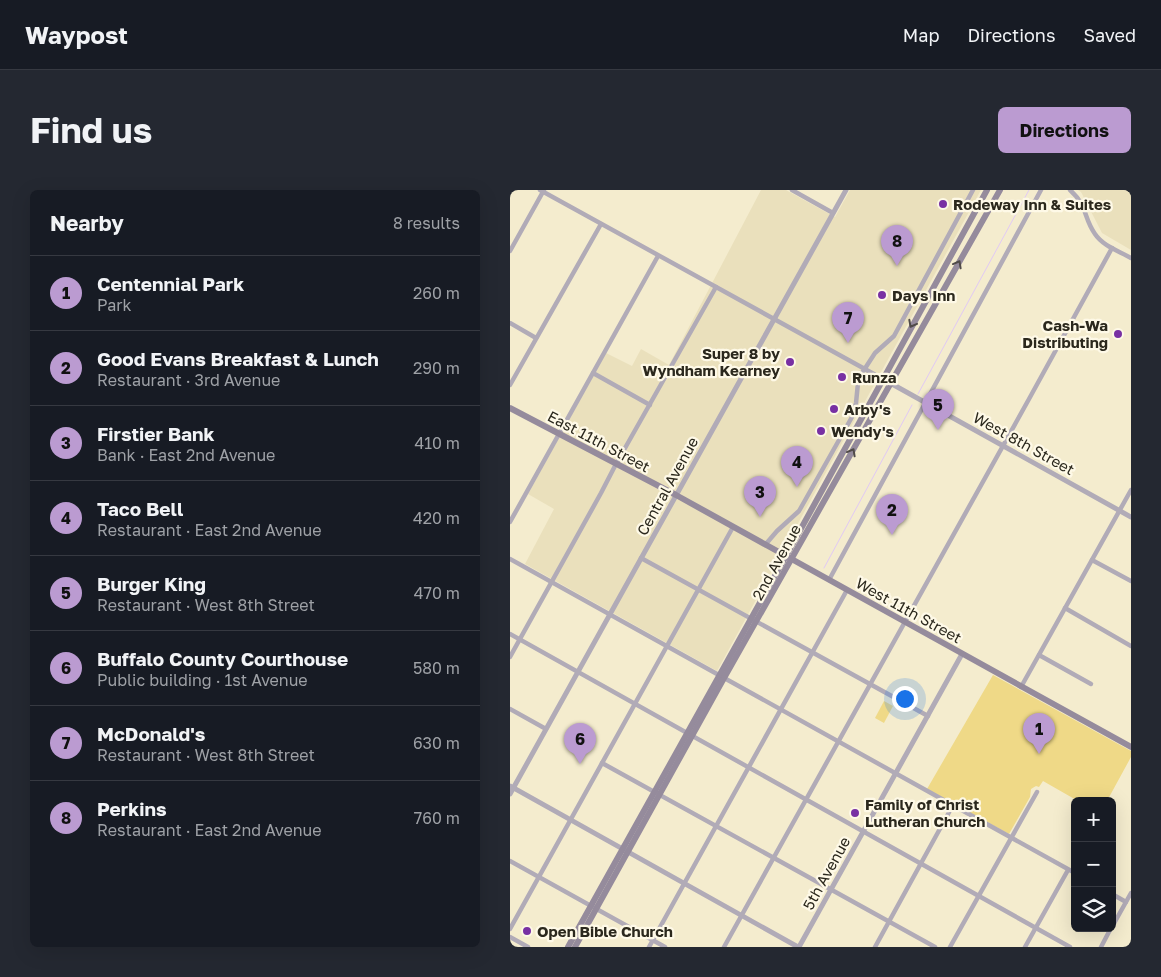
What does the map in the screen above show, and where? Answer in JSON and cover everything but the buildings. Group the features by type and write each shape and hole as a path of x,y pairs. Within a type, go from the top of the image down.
{"main road":[{"name":"2nd Avenue","path":"789,558 883,380 987,190"},
{"name":"2nd Avenue","path":"575,947 625,850 754,620 1000,190"},
{"name":"East 11th Street","path":"510,408 676,495"},
{"name":"West 11th Street","path":"676,495 1131,748"},
{"name":"2nd Avenue","path":"568,947 594,907"}],"street":[{"path":"792,190 833,213"},
{"name":"Central Avenue","path":"510,794 512,787 846,190"},
{"path":"765,545 777,531 798,513 852,417 858,383 864,369 875,353 894,336 973,190"},
{"path":"829,580 1041,190"},
{"path":"1070,190 1079,198 1085,208 1094,233 1099,239 1131,258"},
{"path":"510,251 542,191"},
{"name":"West 8th Street","path":"542,191 1131,517"},
{"path":"510,385 601,224"},
{"path":"724,947 1112,248"},
{"path":"510,522 658,256"},
{"path":"510,657 716,287"},
{"path":"510,324 536,338"},
{"path":"593,373 650,405"},
{"path":"1021,687 1131,490"},
{"path":"510,929 733,527"},
{"path":"641,558 928,716"},
{"path":"510,559 1071,871"},
{"path":"1092,560 1131,581"},
{"path":"649,947 847,590"},
{"path":"1065,608 1131,646"},
{"path":"510,634 1070,947"},
{"name":"5th Avenue","path":"798,947 962,654"},
{"path":"1039,655 1091,684"},
{"path":"510,709 546,729"},
{"path":"602,763 935,947"},
{"path":"512,787 798,947"},
{"path":"950,947 1036,792"},
{"path":"874,947 953,806"},
{"path":"510,861 665,947"},
{"path":"1026,947 1068,870"},
{"path":"1116,920 1131,893"},
{"path":"1116,896 1126,902"},
{"path":"1101,947 1109,932"},
{"path":"510,937 528,947"}],"shaded area":[{"path":"761,190 786,190 835,217 850,190 981,190 717,671 525,564 554,509 528,494 606,353 632,366 641,349 669,365"},
{"path":"1078,190 1131,190 1131,250 1102,233 1081,192"},
{"path":"993,675 1131,751 1131,757 1109,797 1071,797 1043,781 1039,787 1036,786 1031,789 1030,797 1009,834 927,789"},
{"path":"884,701 893,706 884,723 875,718"}],"waterway":[{"path":"918,394 1029,190"},
{"path":"824,568 912,405"}],"place":[{"name":"Rodeway Inn & Suites","path":"943,204"},
{"name":"Perkins","path":"897,266"},
{"name":"Days Inn","path":"882,295"},
{"name":"Cash-Wa Distributing","path":"1118,334"},
{"name":"McDonald's","path":"848,343"},
{"name":"Super 8 by Wyndham Kearney","path":"790,362"},
{"name":"Runza","path":"842,377"},
{"name":"Arby's","path":"834,409"},
{"name":"Burger King","path":"938,430"},
{"name":"Wendy's","path":"821,431"},
{"name":"Taco Bell","path":"797,487"},
{"name":"Firstier Bank","path":"760,517"},
{"name":"Good Evans Breakfast & Lunch","path":"892,535"},
{"name":"Centennial Park","path":"1039,754"},
{"name":"Buffalo County Courthouse","path":"580,764"},
{"name":"Family of Christ Lutheran Church","path":"855,813"},
{"name":"Open Bible Church","path":"527,931"}]}
